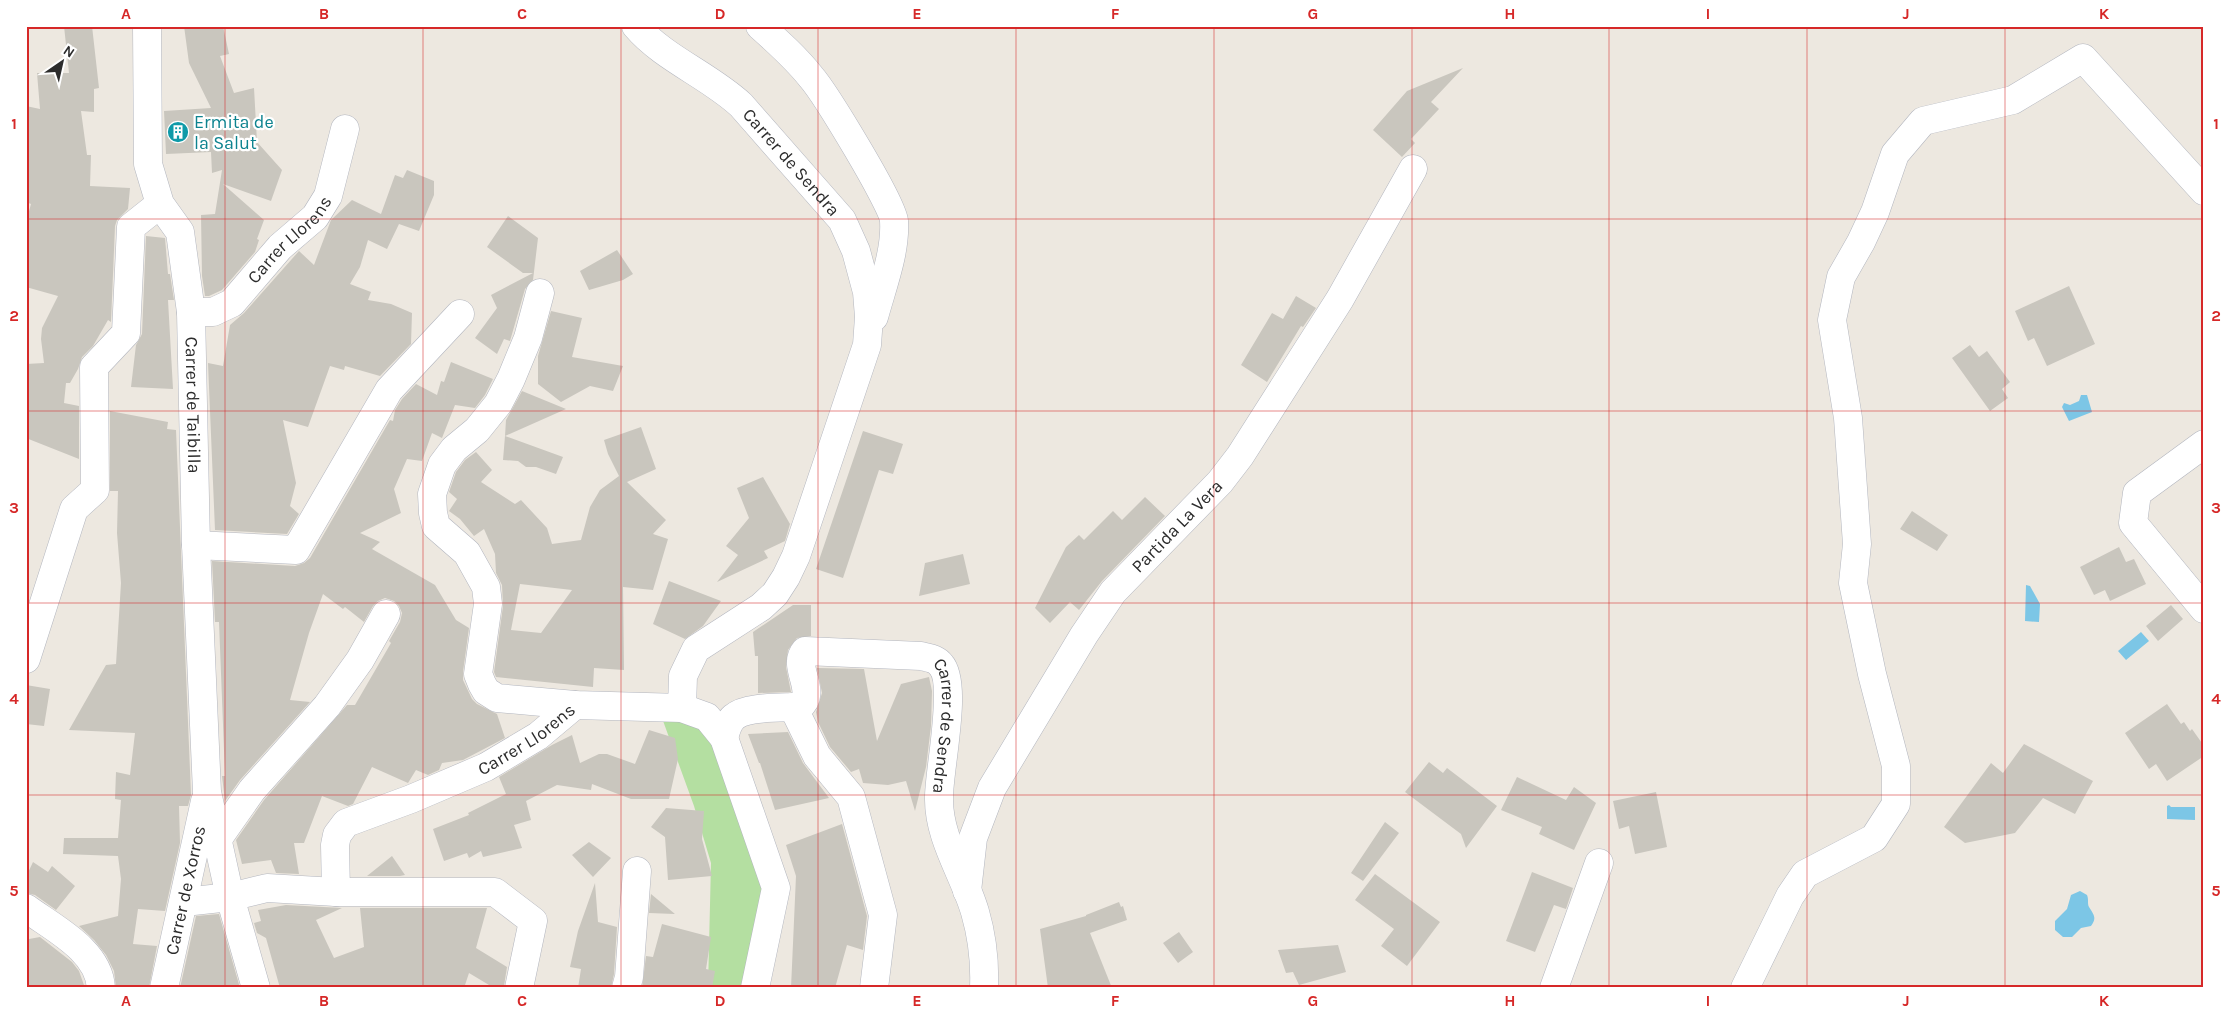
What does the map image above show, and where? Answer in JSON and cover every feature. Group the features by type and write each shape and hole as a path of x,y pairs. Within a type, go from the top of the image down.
{"street":[{"name":"Carrer de Taibilla","path":"147,26 148,164 160,204 180,232 191,312 196,545 207,792"},
{"name":"Carrer de Sendra","path":"636,26 656,45 731,96 842,220 856,251 867,292 869,317 868,346"},
{"name":"Carrer de Sendra","path":"682,708 683,676 696,649 761,607 775,594 796,556 868,346 893,242 894,219 884,195 812,78 787,50 760,26"},
{"path":"1745,988 1790,896 1805,874 1874,838 1896,804 1896,766 1872,674 1853,583 1857,544 1848,418 1832,320 1841,277 1875,212 1895,154 1923,121 2013,100 2083,58 2204,191"},
{"name":"Carrer Llorens","path":"191,312 214,312 232,303 280,247 315,216 328,196 346,129"},
{"name":"Partida La Vera","path":"967,891 973,838 992,788 1084,635 1113,592 1220,482 1240,456 1340,299 1413,169"},
{"path":"26,659 74,509 95,490 94,367 126,333 131,227 160,204"},
{"name":"Carrer Llorens","path":"540,292 528,338 498,404 477,430 454,449 442,465 432,494 433,513 436,526 467,553 486,588 488,604 478,674 486,691 498,698 575,704"},
{"path":"196,545 296,550 389,390 460,314"},
{"path":"2204,444 2137,494 2133,523 2204,609"},
{"path":"218,840 252,790 327,706 360,660 386,614"},
{"name":"Carrer de Sendra","path":"792,707 799,707 807,697 801,661 805,651 921,656 933,658 942,665 948,685 948,704 938,798 946,838 975,913 983,958 984,988"},
{"path":"575,704 682,708 707,717 724,738 776,888 755,988"},
{"name":"Carrer Llorens","path":"336,892 335,845 337,835 346,823 411,799 486,767 538,736 575,704"},
{"path":"724,738 727,726 733,717 744,711 792,707 817,756 851,797 883,915 874,988"},
{"path":"207,792 230,897 256,988"},
{"name":"Carrer de Xorros","path":"164,988 207,792"},
{"path":"1554,988 1599,863"},
{"path":"626,988 629,977 637,871"},
{"path":"184,902 230,897 267,888 336,892 494,892 533,921 519,988"},
{"path":"26,908 73,942 90,958 101,979 101,988"}],"green space":[{"path":"658,707 707,717 776,888 755,988 708,988 711,863 694,806"}],"water":[{"path":"2081,395 2087,395 2092,412 2069,421 2062,407 2064,403 2070,405 2079,401"},
{"path":"2026,585 2030,586 2040,604 2039,622 2025,621"},
{"path":"2141,632 2149,641 2126,660 2118,651"},
{"path":"2167,806 2171,807 2195,807 2195,820 2167,819"},
{"path":"2080,891 2087,895 2088,906 2093,914 2094,921 2091,926 2081,928 2072,937 2063,937 2055,930 2055,921 2067,909 2071,895"}],"building":[{"path":"64,26 92,26 99,88 94,89 94,112 81,111 87,155 91,155 90,186 130,188 128,209 117,220 115,226 111,322 108,320 93,346 82,357 70,383 66,383 64,403 79,406 79,459 26,438 26,364 44,363 41,339 42,328 58,296 26,287 26,222 31,204 26,202 26,106 40,109 37,73 69,73"},
{"path":"184,26 223,26 229,54 220,56 234,93 254,88 257,142 282,170 271,201 223,184 264,220 257,239 259,240 255,252 222,290 209,296 205,296 202,276 201,215 215,214 222,170 212,173 211,152 166,154 164,111 211,108 189,63"},
{"path":"1463,68 1431,102 1439,109 1411,139 1415,143 1402,157 1373,130 1407,91"},
{"path":"407,170 434,181 434,195 419,231 399,224 387,249 368,240 360,267 350,284 371,292 368,300 391,304 412,313 411,344 380,376 345,366 344,370 330,366 308,427 283,420 296,483 290,506 299,514 287,534 215,530 208,363 223,366 230,325 244,313 299,251 314,265 331,220 352,200 381,214 395,175 403,178"},
{"path":"508,216 538,238 533,280 525,289 510,341 504,339 497,354 475,338 497,308 491,295 533,273 523,273 487,247"},
{"path":"146,236 165,238 168,274 170,274 174,300 168,300 173,389 131,387 136,345 142,334"},
{"path":"617,250 633,274 623,280 589,290 580,271"},
{"path":"2069,286 2095,344 2047,366 2034,338 2028,341 2015,311"},
{"path":"1296,296 1316,308 1303,327 1301,326 1267,382 1241,365 1272,313 1283,319"},
{"path":"551,311 582,318 572,357 623,366 613,391 590,386 561,402 538,384 538,356"},
{"path":"1970,345 1979,357 1987,351 2010,382 2002,389 2008,398 1990,411 1952,358"},
{"path":"451,362 493,379 485,395 475,408 455,405 442,438 432,433 422,461 407,459 394,489 401,513 360,533 380,542 372,549 435,585 456,620 469,628 463,680 472,699 477,704 497,714 505,738 463,760 442,763 439,770 428,775 416,770 408,783 372,767 353,804 348,806 322,796 304,843 294,843 299,874 276,873 271,860 242,864 236,840 264,800 347,705 355,705 391,643 389,641 400,622 402,613 394,601 385,598 373,606 364,622 345,607 343,609 323,594 309,633 290,700 310,702 240,780 225,801 222,776 225,776 219,622 215,622 212,561 295,566 304,563 310,558 390,420 393,421 395,410 402,399 416,384 437,395 441,381 444,382"},
{"path":"522,391 566,409 505,436 506,420"},
{"path":"110,411 168,422 167,429 176,430 191,795 188,806 179,806 180,843 165,911 138,909 133,944 157,946 149,988 116,988 114,971 106,955 79,926 118,916 121,879 118,856 63,854 64,838 118,838 121,800 115,799 116,772 130,775 135,733 69,730 106,665 116,664 121,583 117,533 118,491 110,491"},
{"path":"641,427 656,469 627,482 666,520 653,534 668,539 653,590 623,587 624,670 594,668 593,687 496,677 494,672 503,606 502,585 496,573 495,554 484,529 474,536 460,519 449,511 457,499 449,492 456,472 465,460 476,452 492,470 481,482 515,504 521,500 547,528 552,544 581,540 590,507 600,490 619,476 608,454 604,440","holes":["520,584 572,590 541,633 511,630"]},
{"path":"863,431 903,444 893,474 879,470 843,578 816,569"},
{"path":"505,436 563,457 556,474 536,467 526,467 518,461 503,460"},
{"path":"763,477 790,524 785,541 764,551 768,558 717,582 738,555 726,546 749,518 737,488"},
{"path":"1145,497 1165,516 1102,581 1079,610 1070,602 1050,623 1035,608 1066,547 1079,535 1084,540 1113,511 1122,520"},
{"path":"1912,511 1948,535 1937,551 1900,529"},
{"path":"2119,547 2126,562 2134,559 2146,584 2110,601 2105,590 2094,595 2080,567"},
{"path":"963,554 970,584 919,596 925,563"},
{"path":"669,581 721,601 703,626 685,639 653,624"},
{"path":"793,605 811,605 811,636 797,638 788,650 786,667 791,692 758,693 758,656 755,656 753,632"},
{"path":"2171,605 2183,619 2158,641 2146,626"},
{"path":"817,668 864,669 877,741 901,684 929,677 932,691 931,726 926,767 915,811 906,781 888,785 863,783 859,769 851,772 830,747 818,722 816,712 822,693"},
{"path":"26,685 50,689 44,726 26,724"},
{"path":"2167,704 2181,724 2184,722 2190,731 2192,729 2204,746 2204,756 2167,781 2156,764 2149,769 2125,733"},
{"path":"649,730 675,738 678,759 669,799 631,799 592,784 591,790 557,785 526,801 531,820 514,825 522,848 483,857 481,851 469,858 467,853 444,861 433,829 469,815 468,813 506,794 499,777 572,735 580,763 599,754 607,754 635,764"},
{"path":"788,732 803,763 829,798 775,810 760,763 748,734"},
{"path":"2024,744 2093,781 2075,814 2043,798 2015,833 1965,843 1944,827 1991,763 2003,773"},
{"path":"1429,762 1443,773 1447,768 1497,806 1466,848 1461,834 1405,792"},
{"path":"1517,777 1566,800 1574,787 1596,803 1574,850 1539,834 1542,827 1501,810"},
{"path":"1656,792 1667,847 1635,854 1629,826 1619,829 1613,801"},
{"path":"666,808 704,811 702,839 712,876 668,880 665,837 651,827"},
{"path":"1385,822 1399,833 1363,881 1351,873"},
{"path":"842,824 867,916 863,950 847,945 835,988 791,988 796,876 786,845"},
{"path":"589,842 611,858 593,877 572,855"},
{"path":"392,856 405,875 367,876"},
{"path":"33,862 48,872 52,866 75,886 56,910 35,895 26,893 26,877"},
{"path":"1532,872 1573,888 1566,909 1554,905 1535,952 1506,941"},
{"path":"1375,874 1440,922 1407,966 1381,946 1394,929 1355,900"},
{"path":"595,883 598,922 617,927 614,974 611,988 578,988 581,969 570,967 578,931"},
{"path":"651,894 675,914 649,913"},
{"path":"1119,902 1121,907 1123,906 1127,920 1090,933 1112,988 1048,988 1040,929 1086,916"},
{"path":"286,905 342,908 316,920 334,958 364,947 360,908 487,908 476,948 507,967 504,986 494,988 469,973 464,988 280,988 266,938 257,933 254,923 261,921 258,910"},
{"path":"219,914 240,988 180,988 196,916"},
{"path":"662,924 711,937 706,969 715,971 712,988 642,988 646,956 653,957"},
{"path":"1179,932 1193,952 1178,963 1163,943"},
{"path":"40,937 72,962 79,971 85,988 26,988 26,946 29,939"},
{"path":"1338,945 1346,972 1299,985 1293,972 1286,973 1278,950"}],"place":[{"name":"Ermita de la Salut","path":"178,132"}]}
